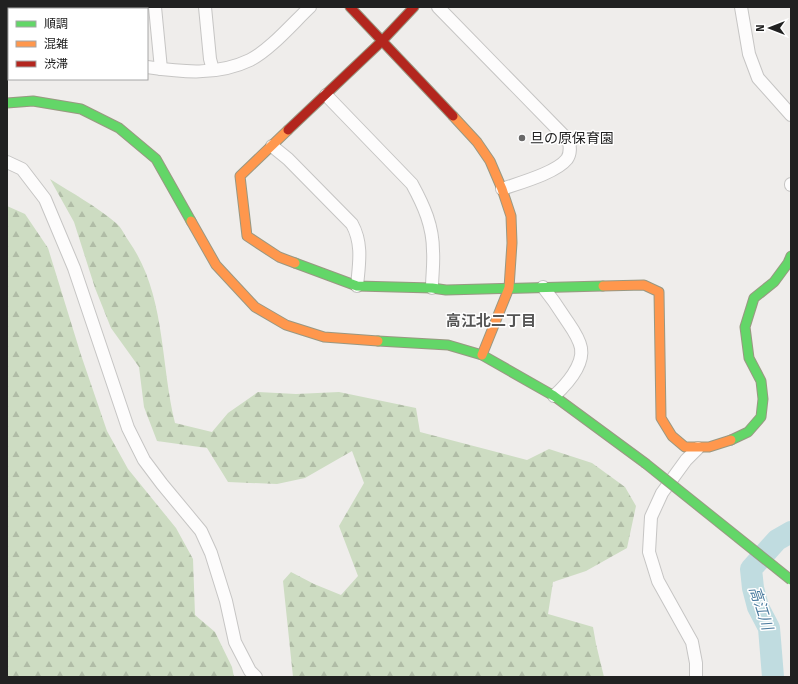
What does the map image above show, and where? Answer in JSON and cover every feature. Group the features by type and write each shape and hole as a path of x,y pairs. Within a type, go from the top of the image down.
{"street":[{"path":"155,7 161,69"},
{"path":"205,7 210,59 213,70"},
{"path":"148,67 177,72 192,72 231,67 250,59 265,49 310,7"},
{"path":"350,7 477,142 490,161 502,189 511,216 512,243 509,288 482,354"},
{"path":"414,7 382,41 240,176 247,236 279,257 357,286 432,288 446,290 644,285 659,292 661,418 672,436 685,447 698,448 709,447 732,440 748,432 761,417 763,399 761,381 749,358 745,327 754,298 774,282 788,263 791,256"},
{"path":"438,7 569,141 571,149 568,158 561,164 539,176 502,189"},
{"path":"741,7 749,54 758,78 791,115"},
{"path":"326,95 412,184 428,217 432,237 432,288"},
{"path":"7,103 33,101 81,109 119,128 156,159 216,265 255,307 286,325 324,337 448,346 482,354 554,396 645,463 791,580"},
{"path":"272,146 288,159 352,224 357,234 359,247 357,286"},
{"path":"7,162 22,169 45,199 74,268 128,428 144,460 201,531 211,553 226,601 235,642 250,671 256,677"},
{"path":"543,287 574,331 581,349 580,363 566,386 554,396"},
{"path":"696,677 696,663 692,642 658,581 649,552 651,517 662,493 686,460 698,448"}],"green space":[{"path":"50,179 92,205 116,223 140,261 149,282 156,305 170,400 175,423 212,432 228,413 258,392 296,394 339,392 416,408 420,432 527,460 549,449 592,463 625,487 636,506 627,548 586,571 553,582 548,614 593,627 604,677 293,677 283,581 291,572 314,584 341,595 358,576 339,526 364,483 352,451 305,478 277,484 228,482 207,448 157,441 144,407 139,367 111,328 95,288 74,222"},
{"path":"7,206 25,214 48,248 81,355 107,431 128,469 176,528 193,559 195,615 215,632 232,667 234,677 7,677"}],"waterway":[{"name":"高江川","path":"773,677 769,628 758,607 753,588 751,569 777,540 791,532"}],"traffic: fast":[{"path":"7,103 33,101 81,109 119,128 156,159 191,221"},
{"path":"731,440 748,432 761,417 763,399 761,381 749,358 745,327 754,298 774,282 788,263 791,256"},
{"path":"295,263 357,286 432,288 446,290 603,286"},
{"path":"378,341 448,345 482,355 554,396 645,463"},
{"path":"645,463 791,580"}],"traffic: slow":[{"path":"453,116 477,142 490,161 502,189 511,216 512,243 509,288 482,355"},
{"path":"288,130 240,176 247,236 279,257 295,263"},
{"path":"191,221 216,265 255,307 286,325 324,337 378,341"},
{"path":"603,286 644,285 659,292 661,418 672,436 685,447 709,447 731,440"}],"traffic: jam":[{"path":"350,7 453,116"},
{"path":"288,130 382,41 414,7"}],"place":[{"name":"旦の原保育園","path":"522,138"}],"district":[{"name":"高江北二丁目","path":"491,321"}]}
